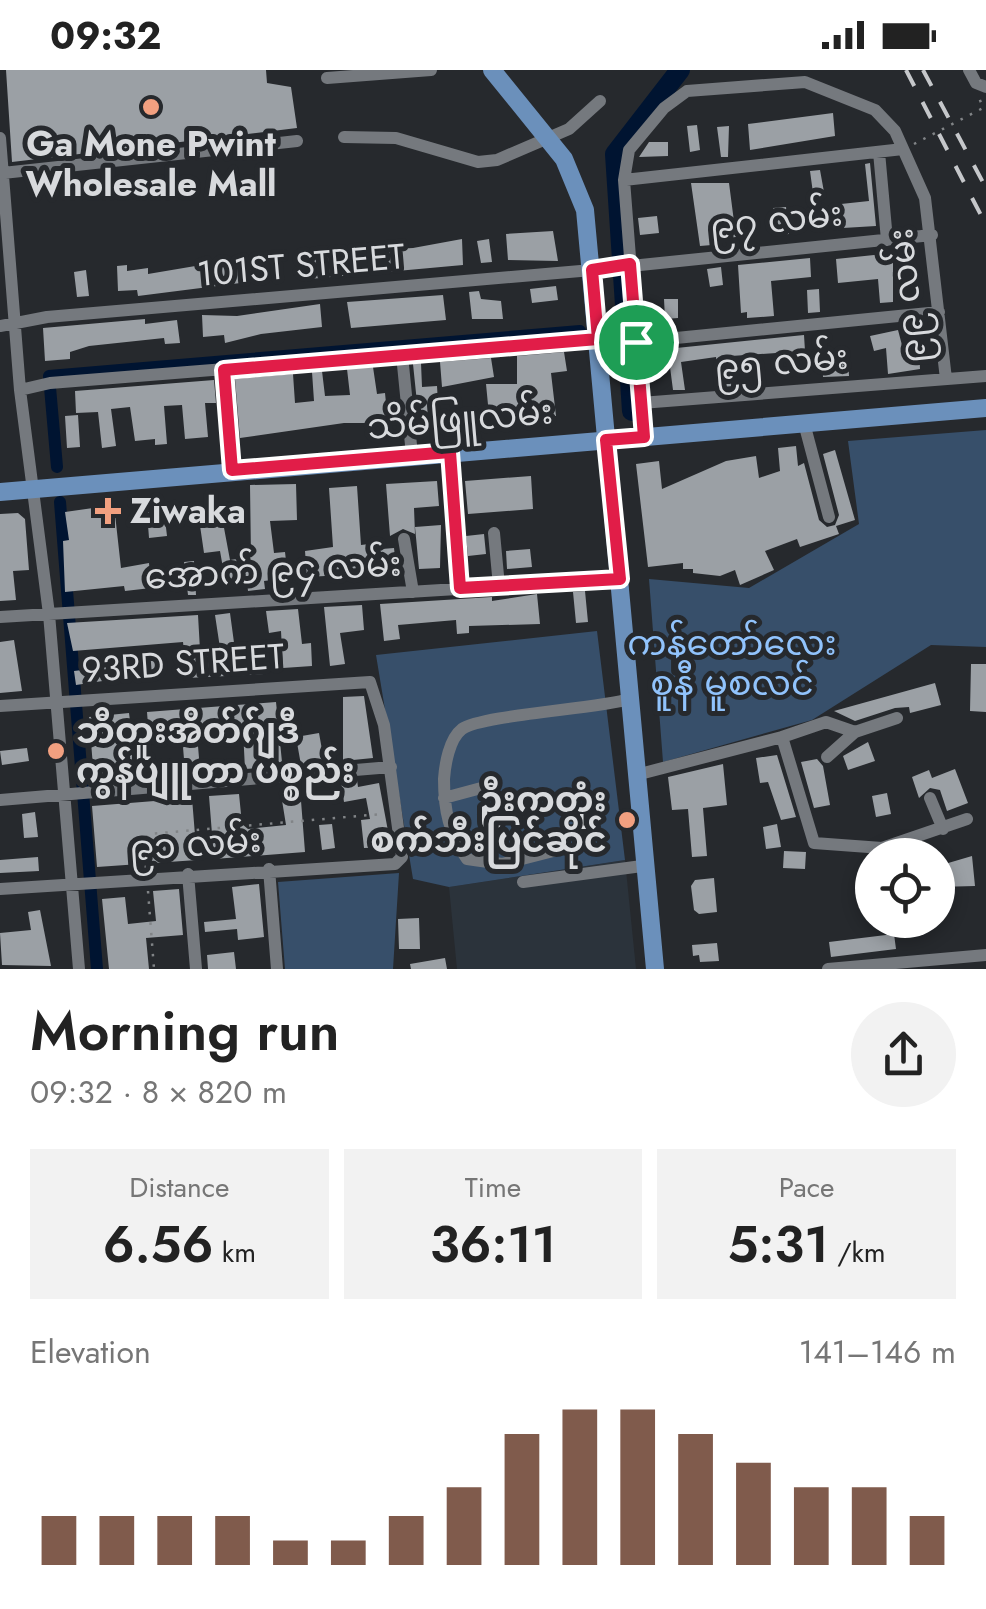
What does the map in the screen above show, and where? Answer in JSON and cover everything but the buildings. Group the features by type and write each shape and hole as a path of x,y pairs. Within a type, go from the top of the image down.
{"main road":[{"path":"492,70 577,183 600,269 598,339 654,969"},
{"name":"သိမ်ဖြူလမ်း","path":"0,492 986,408"}],"street":[{"path":"327,78 431,70"},
{"path":"969,70 984,87"},
{"name":"၉၉ လမ်း","path":"624,180 630,150 664,108 687,91 806,82 875,110 886,118 926,198 946,379"},
{"path":"344,137 396,138 478,162 548,140 569,129 600,102"},
{"path":"0,138 7,326 20,390 48,614 79,969"},
{"path":"3,173 296,141"},
{"path":"644,437 624,180 903,149"},
{"path":"879,152 886,240"},
{"name":"၉၇ လမ်း","path":"600,269 932,235"},
{"name":"101ST STREET","path":"7,326 47,317 600,269"},
{"path":"636,342 939,312"},
{"path":"20,390 598,339"},
{"path":"402,355 412,456"},
{"path":"224,370 232,470"},
{"name":"၉၅ လမ်း","path":"641,403 986,376"},
{"path":"804,423 828,517"},
{"path":"450,452 460,588"},
{"path":"494,533 499,586"},
{"path":"404,539 413,592"},
{"name":"အောက် ၉၄ လမ်း","path":"0,618 620,579"},
{"name":"93RD STREET","path":"0,706 370,682 392,767"},
{"path":"564,848 502,864 467,859 451,836 444,798 444,766 463,728 630,699"},
{"path":"827,757 856,732 897,718"},
{"path":"636,775 826,722 856,732"},
{"path":"782,737 814,843 882,848 967,819"},
{"path":"0,800 392,767 396,812"},
{"path":"444,798 486,787"},
{"path":"930,798 943,829"},
{"name":"၉၁ လမ်း","path":"0,889 188,874 395,864 402,857 396,812"},
{"path":"523,882 642,866"},
{"path":"269,869 277,969"},
{"path":"188,874 196,969"},
{"path":"828,969 945,964 986,954"}],"path":[{"path":"903,149 982,108"},
{"path":"154,969 143,842 149,834 396,812"}],"shaded area":[{"path":"625,860 636,969 457,969 449,887"}],"green space":[{"name":"ကန်တော်လေး စူနီ မူစလင်","path":"986,430 986,647 931,645 812,720 663,762 649,579 749,588 859,524 848,441"},
{"path":"597,631 625,860 449,887 413,879 376,655"},
{"path":"399,873 393,969 285,969 278,882"}],"waterway":[{"path":"632,411 615,154 680,70"},
{"path":"615,328 625,327"},
{"path":"57,467 49,376 580,331"},
{"path":"60,502 97,969"}],"railway":[{"path":"906,70 986,225"},
{"path":"923,70 986,188"}],"place":[{"name":"Ga Mone Pwint Wholesale Mall","path":"151,107"},
{"name":"Ziwaka","path":"108,511"},
{"name":"ဘီတူးအိတ်ဂ်ျဒီ ကွန်ပျူတာ ပစ္စည်း","path":"56,751"},
{"name":"ဦးကတုံး စက်ဘီးပြင်ဆိုင်","path":"627,820"}],"route":[{"path":"630,264 636,342 644,437 606,440 620,579 460,588 450,452 232,470 224,370 598,339 592,270 630,264"}]}
